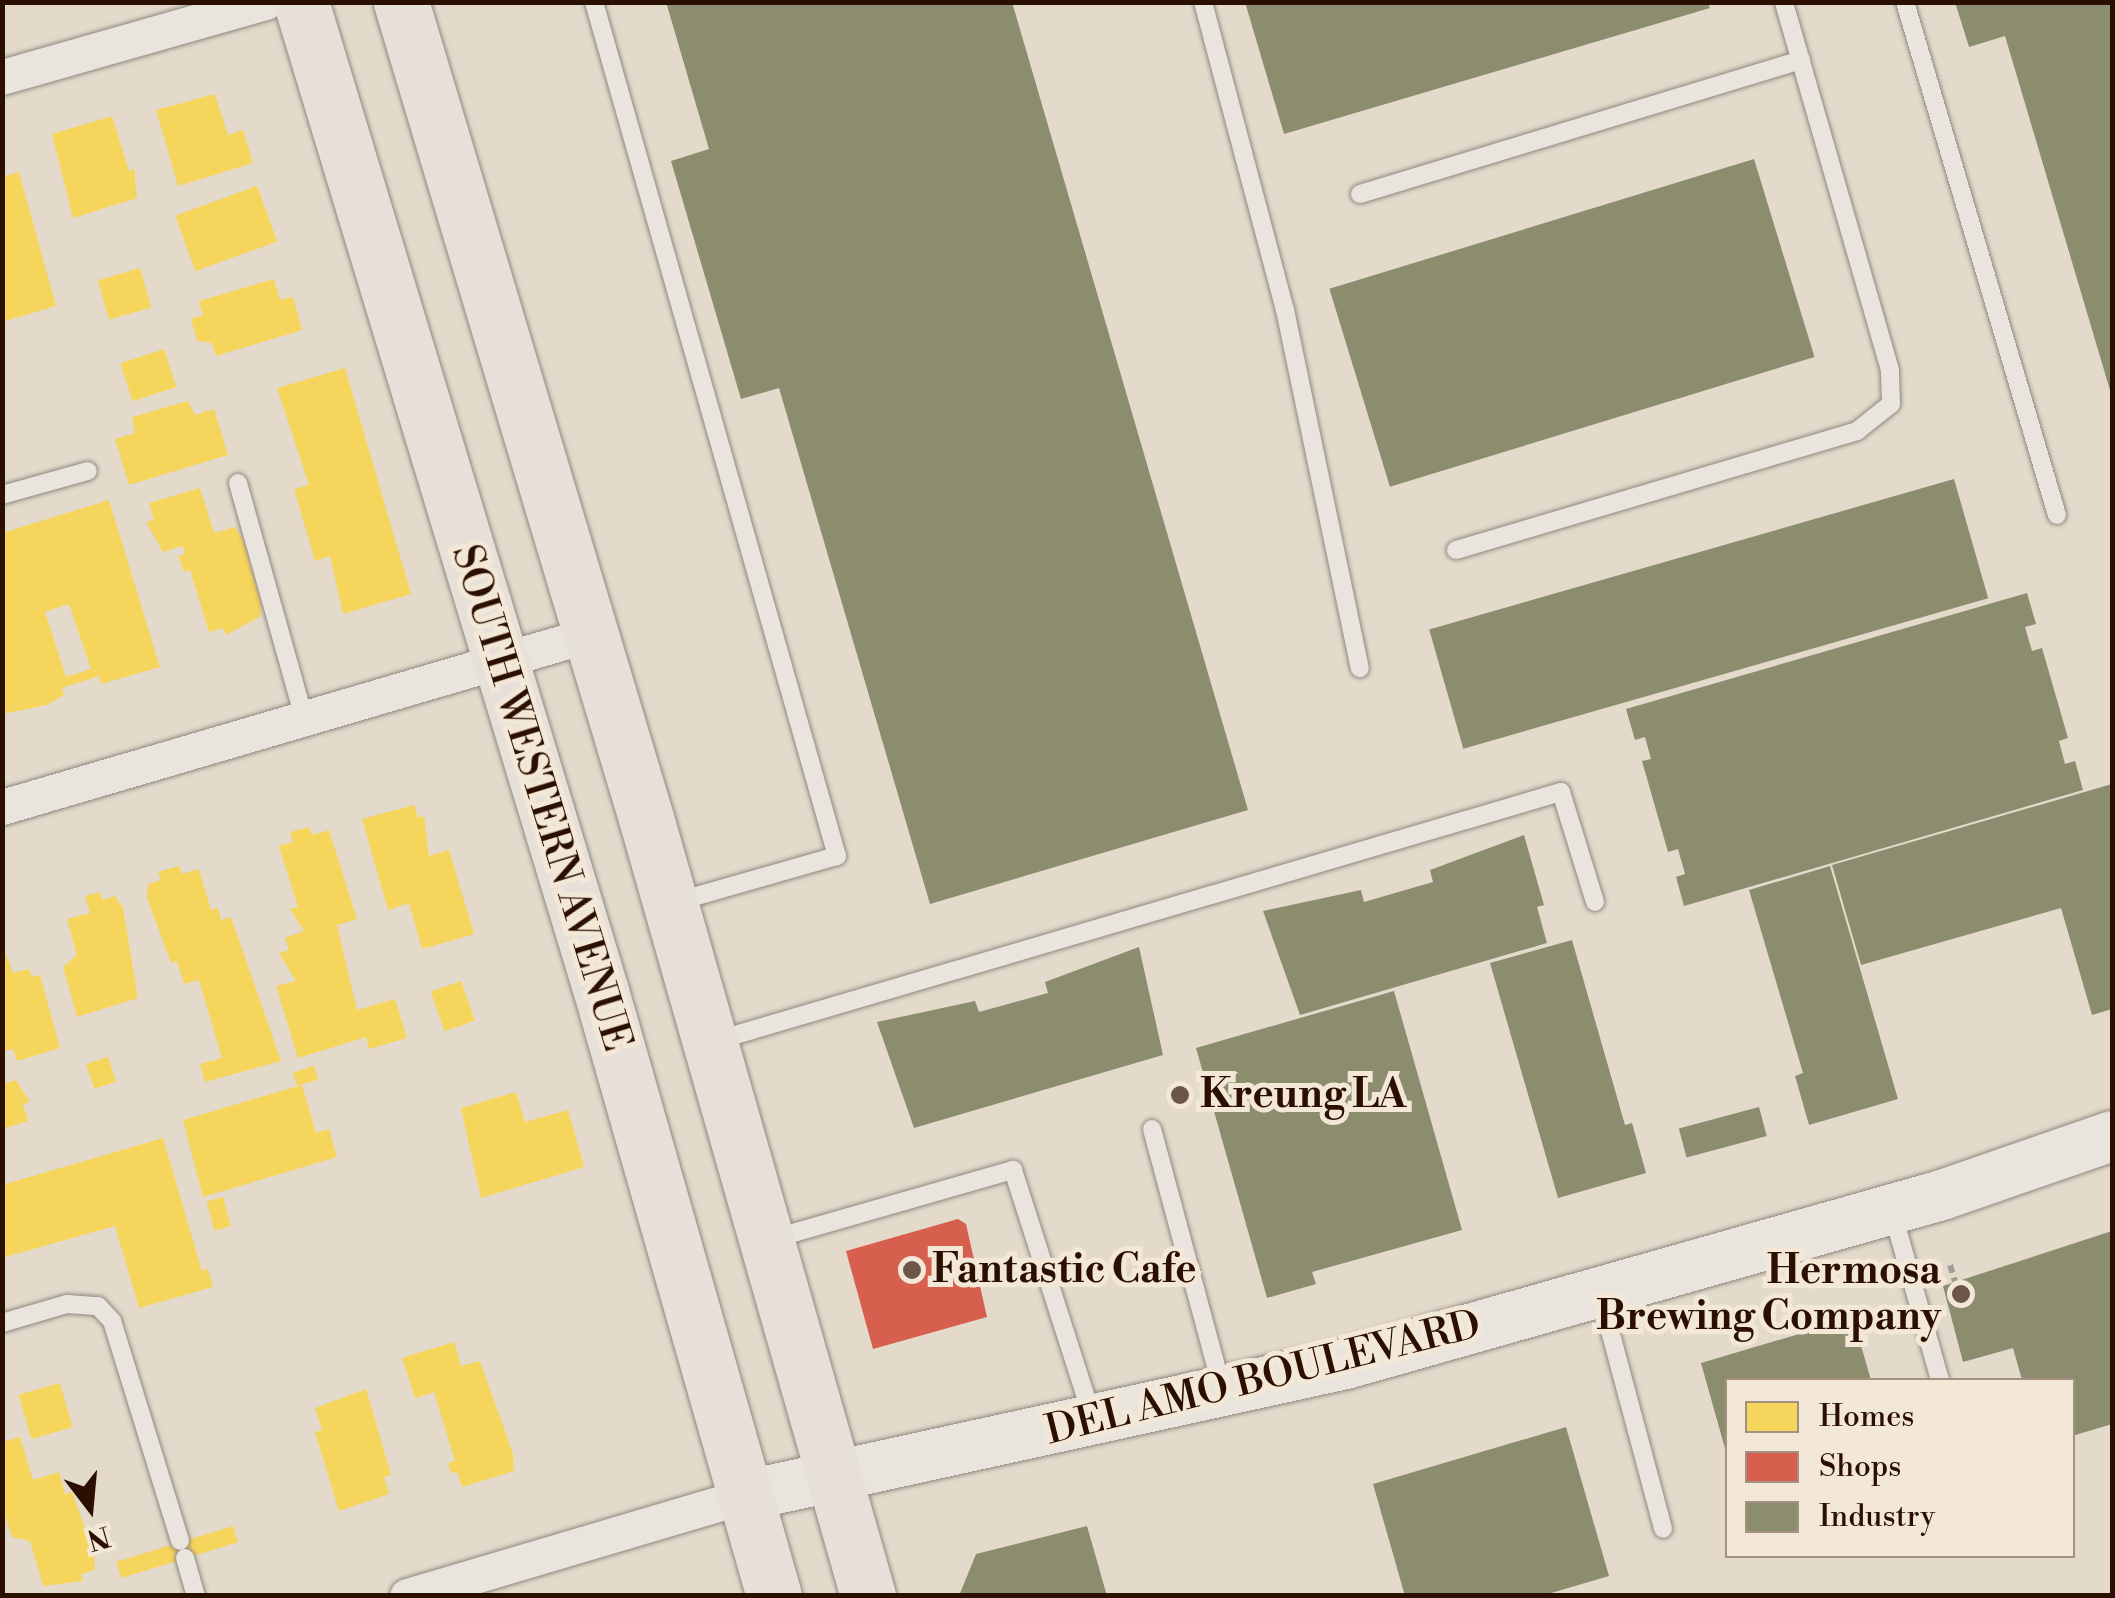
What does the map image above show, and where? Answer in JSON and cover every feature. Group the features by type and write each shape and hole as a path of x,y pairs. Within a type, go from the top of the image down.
{"main road":[{"name":"SOUTH WESTERN AVENUE","path":"301,2 500,660 774,1596"},
{"path":"402,2 671,904 868,1596"},
{"name":"DEL AMO BOULEVARD","path":"744,1496 1223,1392 1600,1292 1892,1209 2112,1136"}],"street":[{"path":"2,77 266,2"},
{"path":"4,800 588,635"},
{"name":"DEL AMO BOULEVARD","path":"408,1596 744,1496"}],"lane":[{"path":"594,2 837,856 671,904"},
{"path":"1202,2 1285,310 1360,668"},
{"path":"1456,550 1857,431 1891,404 1890,370 1784,2"},
{"path":"1904,2 2056,514"},
{"path":"1360,194 1801,60"},
{"path":"2,495 88,471"},
{"path":"238,483 304,718"},
{"path":"710,1042 1561,792 1595,902"},
{"path":"1152,1129 1223,1392"},
{"path":"766,1241 1013,1170 1094,1421"},
{"path":"1892,1209 1939,1378"},
{"path":"1600,1292 1663,1530"},
{"path":"2,1322 67,1304 98,1306 112,1320 196,1596"}],"path":[{"path":"1950,1266 1955,1282"}],"building: Homes":[{"path":"215,94 228,135 243,130 253,163 178,186 156,110"},
{"path":"112,116 129,171 134,169 137,198 73,218 52,134"},
{"path":"19,172 56,306 2,322 2,177"},
{"path":"257,186 277,241 195,271 175,216"},
{"path":"140,268 151,307 109,320 98,280"},
{"path":"274,279 280,300 293,297 302,330 216,356 212,343 197,341 191,319 203,315 199,301"},
{"path":"164,349 176,387 133,401 120,363"},
{"path":"345,368 411,594 343,614 330,556 315,561 294,489 309,485 277,388"},
{"path":"188,401 195,415 214,409 228,455 129,485 115,439 135,433 132,417"},
{"path":"200,488 214,533 235,527 243,540 260,599 261,616 226,635 223,628 209,632 190,570 184,572 178,556 185,554 183,546 163,552 146,522 154,520 149,503"},
{"path":"109,500 160,667 101,684 99,676 62,688 64,695 47,705 2,714 2,533","holes":["69,604 91,669 66,677 45,612"]},
{"path":"414,805 418,818 424,816 429,856 449,850 474,934 422,949 409,903 388,910 362,819"},
{"path":"309,827 312,835 329,830 357,919 337,925 357,1010 395,999 407,1038 369,1049 366,1037 298,1058 276,986 296,981 279,953 289,950 285,938 304,931 290,909 298,907 279,846 293,842 290,832"},
{"path":"179,866 182,874 199,869 211,910 218,908 221,920 231,917 281,1061 205,1082 200,1064 222,1058 199,980 184,984 177,961 171,963 147,898 148,884 161,880 158,872"},
{"path":"100,892 102,900 115,896 123,908 138,998 77,1017 63,967 77,955 67,919 90,913 85,896"},
{"path":"2,943 13,973 29,969 32,977 40,975 60,1048 17,1061 13,1049 2,1052"},
{"path":"461,981 475,1021 444,1031 431,991"},
{"path":"108,1057 116,1082 94,1089 86,1064"},
{"path":"314,1066 318,1079 297,1086 293,1072"},
{"path":"16,1080 30,1102 23,1104 28,1121 2,1129 2,1084"},
{"path":"302,1085 316,1133 329,1129 337,1157 203,1197 183,1120"},
{"path":"516,1092 525,1122 568,1110 584,1167 481,1198 461,1108"},
{"path":"163,1138 202,1271 208,1269 213,1287 139,1308 115,1226 2,1258 2,1185"},
{"path":"223,1197 231,1226 214,1230 207,1201"},
{"path":"454,1342 461,1366 480,1361 513,1454 514,1471 462,1487 457,1472 451,1473 448,1463 455,1461 434,1392 415,1398 402,1358"},
{"path":"60,1383 73,1427 31,1439 19,1395"},
{"path":"366,1389 391,1475 384,1477 389,1494 339,1511 315,1432 322,1430 315,1408"},
{"path":"20,1437 33,1480 59,1472 65,1494 72,1492 94,1553 95,1570 81,1574 83,1581 43,1586 30,1541 12,1537 2,1505 2,1442"},
{"path":"233,1526 238,1542 121,1578 116,1562"}],"building: Shops":[{"name":"Fantastic Cafe","path":"958,1219 966,1224 987,1317 873,1349 846,1251"}],"building: Industry":[{"path":"666,2 1012,2 1248,810 930,904 779,388 741,399 671,161 709,149"},
{"path":"1245,2 1708,2 1710,8 1284,134"},
{"path":"1955,2 2112,2 2112,397 2005,36 1969,47"},
{"path":"1754,159 1815,357 1390,487 1329,289"},
{"path":"1954,479 1988,598 1463,749 1429,629"},
{"path":"2027,593 2036,624 2025,627 2032,651 2042,648 2068,738 2059,741 2065,764 2075,761 2083,790 1684,906 1676,877 1685,874 1678,849 1668,852 1642,761 1651,759 1645,737 1635,740 1626,709"},
{"path":"2112,784 2112,1009 2092,1015 2061,908 1861,965 1832,865"},
{"path":"1524,835 1544,905 1537,907 1547,943 1300,1015 1263,911 1361,890 1364,902 1433,882 1430,870"},
{"path":"1830,866 1898,1099 1809,1125 1795,1076 1803,1073 1749,890"},
{"path":"1572,940 1625,1125 1632,1123 1646,1173 1558,1198 1490,963"},
{"path":"1139,947 1163,1055 914,1128 877,1022 975,1001 979,1012 1048,993 1045,982"},
{"path":"1394,991 1462,1230 1312,1272 1316,1284 1267,1298 1196,1048"},
{"path":"1759,1107 1767,1136 1687,1157 1679,1128"},
{"path":"2112,1231 2112,1424 2075,1435 2075,1378 2021,1378 2013,1348 1963,1362 1943,1286"},
{"path":"1853,1318 1870,1378 1725,1378 1725,1448 1701,1363"},
{"path":"1566,1427 1609,1576 1541,1596 1405,1596 1373,1484"},
{"path":"1087,1526 1107,1596 959,1596 976,1554"}],"place":[{"name":"Kreung LA","path":"1180,1095"},
{"name":"Fantastic Cafe","path":"912,1270"},
{"name":"Hermosa Brewing Company","path":"1961,1294"}]}
